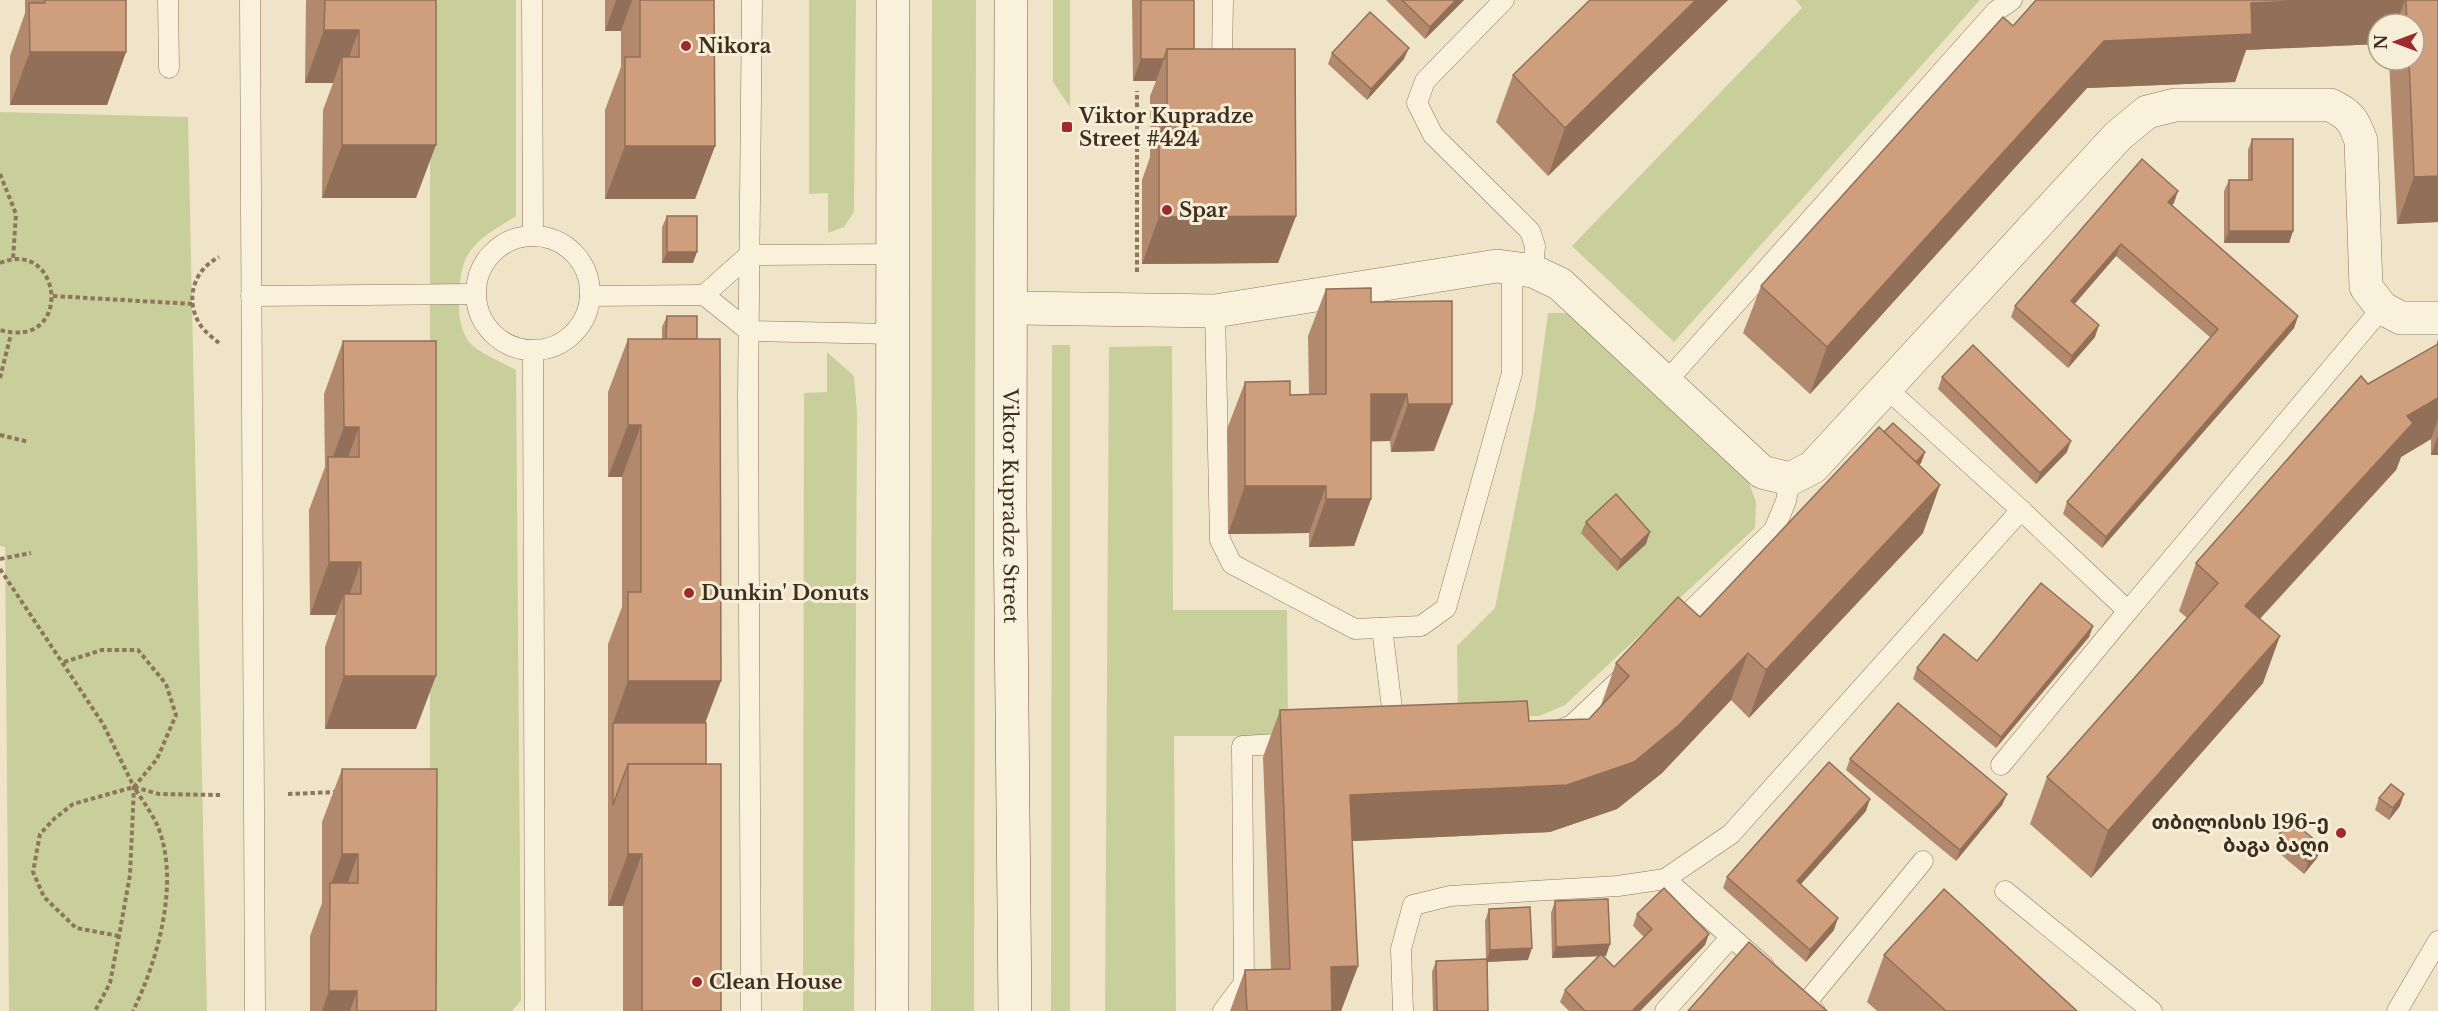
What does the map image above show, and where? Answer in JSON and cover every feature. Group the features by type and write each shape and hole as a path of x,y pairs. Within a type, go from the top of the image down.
{"main road":[{"path":"892,1011 893,0"},
{"name":"Viktor Kupradze Street","path":"1011,0 1010,510 1015,1011"},
{"path":"1011,308 1137,308 1215,311 1497,266 1523,269 1560,284 1762,472 1790,479 1812,467 2118,136 2147,111 2175,105 2330,105 2345,111 2356,126 2361,141 2366,287 2382,308 2401,318 2438,318"}],"lane":[{"path":"168,0 169,68"},
{"path":"250,0 255,1011"},
{"path":"532,0 533,235"},
{"path":"751,1011 749,255 752,0"},
{"path":"1222,62 1223,0"},
{"path":"1215,311 1220,540 1232,564 1355,629 1421,626 1446,608 1512,373 1523,269 1535,246 1530,231 1433,135 1417,103 1425,81 1504,0"},
{"path":"1666,382 1996,11 2012,0"},
{"path":"533,235 551,238 568,248 580,261 588,277 590,296 586,313 578,328 566,341 550,349 532,352 514,349 499,340 486,328 478,312 475,294 478,276 486,259 499,246 515,238 533,235"},
{"path":"704,295 749,255 894,254"},
{"path":"251,296 475,294"},
{"path":"590,296 704,295 749,331 893,334"},
{"path":"2001,765 2382,308"},
{"path":"532,352 535,1011"},
{"path":"1886,388 2128,611"},
{"path":"1656,644 1774,530 1786,501 1790,479"},
{"path":"1403,1011 1401,949 1413,905 1450,896 1618,886 1665,879 1731,834 2021,510"},
{"path":"1372,740 1402,738 1382,628"},
{"path":"1539,734 1551,733 1572,725 1640,660"},
{"path":"1223,1011 1244,983 1242,746 1313,742"},
{"path":"1665,879 1811,1007 1923,861"},
{"path":"2005,891 2152,1011"},
{"path":"1665,1011 1731,937"},
{"path":"2397,1011 2438,941"}],"path":[{"path":"1137,91 1137,308"},
{"path":"0,174 16,214 13,259"},
{"path":"251,252 222,256 209,262 195,278 193,304 201,327 222,345 251,349"},
{"path":"0,263 13,259 31,263 46,273 53,296 48,314 36,328 24,333 11,334 0,330"},
{"path":"53,296 193,304"},
{"path":"0,378 11,334"},
{"path":"0,435 29,442"},
{"path":"0,559 31,553"},
{"path":"0,569 64,662 103,724 157,827 167,862 161,939 134,1011"},
{"path":"64,662 102,650 138,650 166,684 176,715 157,759 134,787 130,875 110,983 94,1011"},
{"path":"119,936 76,928 44,897 33,872 40,834 73,804 134,787 159,794 254,795 344,792"}],"green space":[{"path":"430,0 516,0 516,216 488,234 471,250 462,272 459,306 462,327 472,345 516,370 521,1000 512,1011 430,1011"},
{"path":"809,0 856,0 854,212 844,227 828,233 828,193 809,194"},
{"path":"932,0 976,0 974,1011 931,1011"},
{"path":"1053,0 1070,0 1070,107 1053,82"},
{"path":"1796,0 1980,0 1674,342 1572,246 1802,8"},
{"path":"0,112 188,117 207,1011 9,1011 5,547 0,546"},
{"path":"1548,313 1574,313 1749,483 1756,502 1755,528 1565,705 1539,716 1458,718 1457,646 1495,608 1535,409"},
{"path":"1052,345 1070,345 1070,1011 1051,1011"},
{"path":"1172,346 1173,610 1287,610 1288,736 1174,736 1176,1011 1105,1011 1109,347"},
{"path":"827,352 854,376 857,412 854,1011 803,1011 804,393 827,392"}],"building":[{"path":"45,0 126,0 126,52 30,52 29,3 45,3"},
{"path":"325,0 436,0 436,145 342,145 342,57 359,57 359,30 324,30"},
{"path":"640,0 714,0 715,146 625,146 625,57 640,57"},
{"path":"1141,0 1194,0 1194,49 1167,49 1164,59 1141,59"},
{"path":"1402,0 1456,0 1430,27"},
{"path":"1590,0 1696,0 1565,128 1513,75"},
{"path":"2036,0 2324,0 2251,3 2252,34 2104,41 1827,347 1761,286 2003,17 2013,26"},
{"path":"2406,0 2438,0 2438,176 2414,177 2410,72 2426,72 2426,12 2406,12"},
{"path":"1370,12 1409,48 1371,89 1332,53"},
{"path":"1167,49 1295,49 1296,216 1159,217 1159,132 1176,132 1176,113 1167,113"},
{"path":"2252,139 2293,139 2293,231 2229,231 2229,180 2252,180"},
{"path":"2142,159 2178,191 2168,202 2298,316 2106,537 2067,502 2218,329 2121,244 2071,301 2099,325 2072,356 2015,306"},
{"path":"667,216 697,216 697,252 667,252"},
{"path":"1371,288 1371,302 1452,301 1452,404 1408,404 1407,394 1371,394 1371,499 1326,499 1326,486 1245,486 1245,382 1290,381 1290,395 1326,394 1326,289"},
{"path":"667,316 697,316 697,339 666,339"},
{"path":"628,339 720,339 721,681 628,681 628,592 641,592 641,425 628,425"},
{"path":"343,341 436,341 436,676 344,676 344,594 361,594 361,562 329,562 328,457 359,457 359,427 344,427"},
{"path":"2438,344 2438,398 2407,416 2413,423 2245,606 2280,636 2108,831 2047,777 2218,583 2196,563 2361,376 2368,384"},
{"path":"1973,345 2071,441 2040,473 1942,377"},
{"path":"1893,423 1925,452 1916,462 1884,432"},
{"path":"1879,427 1940,485 1766,670 1748,653 1679,725 1634,762 1567,785 1350,795 1358,966 1331,967 1332,1011 1247,1011 1245,970 1290,969 1280,710 1527,701 1529,721 1589,719 1629,676 1616,663 1678,597 1700,617"},
{"path":"1616,494 1650,532 1621,560 1586,522"},
{"path":"2041,583 2093,626 2001,737 1917,668 1944,634 1977,661"},
{"path":"1898,703 2007,794 1960,850 1850,759"},
{"path":"613,723 706,723 706,764 628,764 613,805"},
{"path":"1829,762 1870,799 1797,881 1838,918 1810,950 1727,877"},
{"path":"628,764 721,764 721,1011 642,1011 642,854 628,854"},
{"path":"342,769 437,769 436,1011 357,1011 357,991 329,991 330,883 358,883 358,854 342,854"},
{"path":"2391,784 2404,794 2393,808 2379,798"},
{"path":"2292,821 2322,846 2308,862 2277,836"},
{"path":"1664,888 1709,934 1632,1011 1585,1011 1565,990 1601,954 1614,967 1652,929 1637,914"},
{"path":"1944,889 2077,1011 1946,1011 1884,955"},
{"path":"1608,899 1610,944 1556,947 1555,901"},
{"path":"1530,907 1532,948 1490,950 1489,909"},
{"path":"1749,942 1827,1011 1688,1011"},
{"path":"1487,959 1488,1011 1437,1011 1436,961"}],"place":[{"name":"Nikora","path":"686,46"},
{"name":"Viktor Kupradze Street #424","path":"1067,127"},
{"name":"Spar","path":"1167,210"},
{"name":"Dunkin' Donuts","path":"689,593"},
{"name":"თბილისის 196-ე ბაგა ბაღი","path":"2341,833"},
{"name":"Clean House","path":"697,982"}]}
